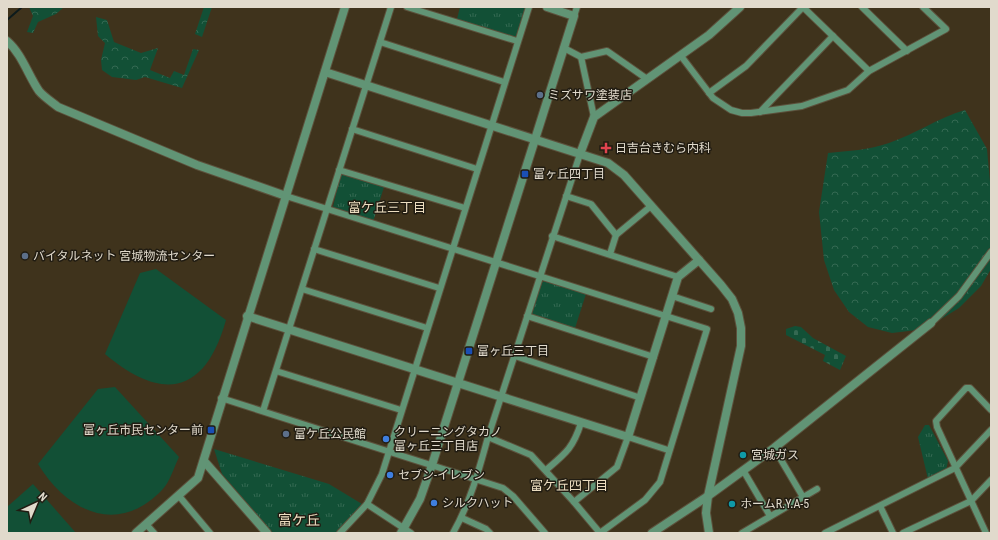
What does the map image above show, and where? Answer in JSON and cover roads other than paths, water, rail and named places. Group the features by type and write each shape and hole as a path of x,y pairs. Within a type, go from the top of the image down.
{"street":[{"path":"136,533 198,478 247,316 345,7"},
{"path":"264,410 391,7"},
{"path":"408,7 517,42"},
{"path":"340,533 367,504 382,474 439,288 529,7"},
{"path":"547,7 574,16"},
{"path":"367,504 405,532 420,498 432,465 495,262 577,7"},
{"path":"594,117 715,31 740,7"},
{"path":"709,93 746,66 803,7 869,71"},
{"path":"862,7 908,51"},
{"path":"681,56 709,93 731,110 742,113 760,112 802,106 848,90 869,71 946,29 923,7"},
{"path":"760,112 833,36"},
{"path":"7,41 13,46 40,92 58,107 197,165 327,210 707,329 668,450 660,482 645,500 600,533 546,470 531,455 488,437"},
{"path":"380,42 504,82"},
{"path":"564,48 581,57 607,51 647,79"},
{"path":"454,533 462,518 476,478 552,236 594,117 581,57"},
{"path":"325,72 601,160 614,167 624,175 732,299 738,313 741,328 737,364 708,496 706,513 709,533"},
{"path":"352,129 477,169"},
{"path":"339,170 465,208"},
{"path":"566,196 591,204 616,235"},
{"path":"610,254 616,235 651,206"},
{"path":"552,236 678,277"},
{"path":"314,249 439,288"},
{"path":"652,533 662,530 774,448 931,323 964,290 991,252"},
{"path":"574,502 618,467 654,357 678,277 699,260"},
{"path":"302,289 427,328"},
{"path":"672,296 711,309"},
{"path":"247,316 668,450"},
{"path":"527,316 654,357"},
{"path":"515,356 641,398"},
{"path":"276,371 401,410"},
{"path":"989,532 971,501 955,468 937,427 937,418 966,388 970,388 991,410"},
{"path":"222,398 264,410 503,488 513,496 545,533"},
{"path":"546,470 567,452 575,440 581,423"},
{"path":"826,533 955,468 991,430"},
{"path":"774,448 803,497"},
{"path":"204,461 266,533"},
{"path":"743,470 770,516"},
{"path":"903,533 971,501 991,480"},
{"path":"742,533 817,489"},
{"path":"179,496 210,533"},
{"path":"880,506 893,533"},
{"path":"462,518 486,529 490,533"},
{"path":"146,524 154,533"}],"waterway":[{"path":"7,20 22,7"}],"place":[{"name":"ミズサワ塗装店","path":"540,95"},
{"name":"日吉台きむら内科","path":"606,148"},
{"name":"富ヶ丘四丁目","path":"525,174"},
{"name":"バイタルネット 宮城物流センター","path":"25,256"},
{"name":"富ヶ丘三丁目","path":"469,351"},
{"name":"富ヶ丘市民センター前","path":"211,430"},
{"name":"富ケ丘公民館","path":"286,434"},
{"name":"クリーニングタカノ 富ヶ丘三丁目店","path":"386,439"},
{"name":"宮城ガス","path":"743,455"},
{"name":"セブン-イレブン","path":"390,475"},
{"name":"シルクハット","path":"434,503"},
{"name":"ホームR.Y.A-5","path":"732,504"}],"district":[{"name":"富ケ丘三丁目","path":"387,207"},
{"name":"富ケ丘四丁目","path":"569,485"},
{"name":"富ケ丘","path":"299,520"}]}
